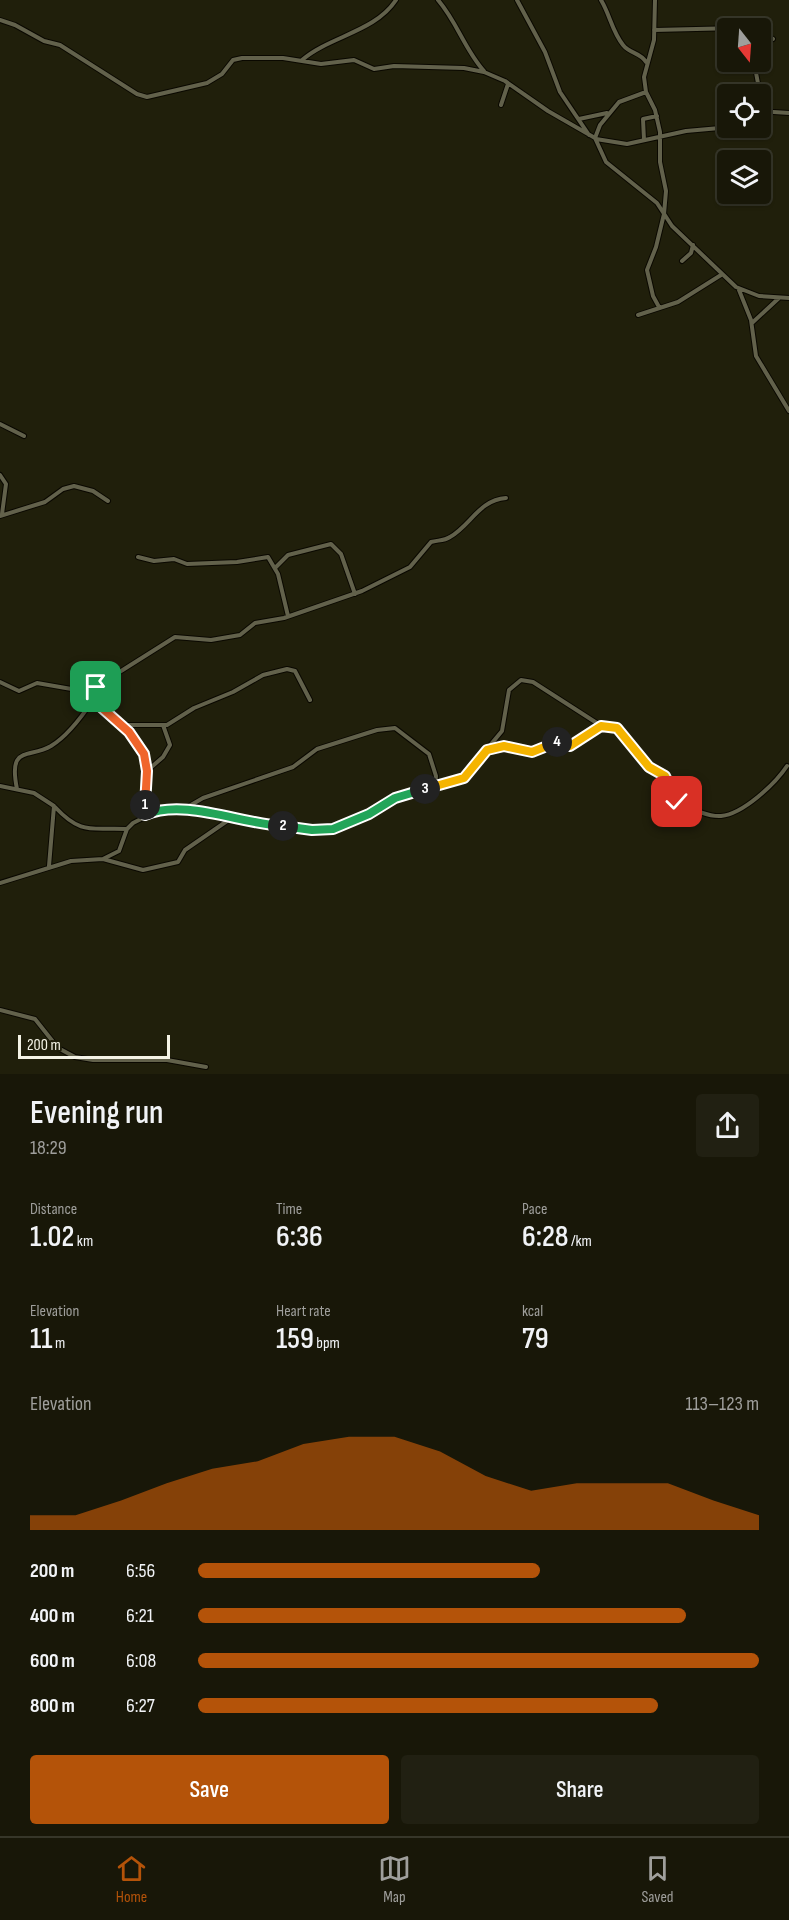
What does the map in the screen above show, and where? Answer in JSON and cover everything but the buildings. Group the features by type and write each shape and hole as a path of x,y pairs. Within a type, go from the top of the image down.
{"street":[{"path":"302,61 326,43 376,19 396,0"},
{"path":"438,0 460,32 472,58 484,72"},
{"path":"517,0 545,52 560,92 589,135"},
{"path":"601,0 616,35 630,51 639,54 646,62"},
{"path":"655,0 654,40 646,62 646,92 657,116 660,162 666,191 664,214 654,256 647,270 653,296 659,307"},
{"path":"0,20 15,25 44,41 60,45 137,94 147,97 207,83 222,74 233,60 242,57 321,64 354,60 374,69 394,66 464,68 484,72 508,84 595,139 627,144 686,130 717,128"},
{"path":"654,30 717,28"},
{"path":"501,105 508,84"},
{"path":"646,92 623,99 600,125 595,139 606,162 657,203 672,226 739,289 759,296 789,298"},
{"path":"578,119 592,119 611,112"},
{"path":"771,112 789,113"},
{"path":"644,140 643,119 657,116"},
{"path":"682,261 692,250 693,244"},
{"path":"638,315 678,302 712,278 722,275"},
{"path":"739,289 751,324 756,356 789,411"},
{"path":"751,324 779,297"},
{"path":"0,423 24,436"},
{"path":"0,475 6,484 1,515 45,502 57,493 74,486 86,488 108,501"},
{"path":"17,789 16,765 20,756 29,751 52,745 110,678 175,636 217,639 240,634 255,623 288,617 355,594 403,572 431,542 450,537 479,508 495,499 506,498"},
{"path":"276,568 288,555 331,544 341,554 355,594"},
{"path":"138,557 154,561 174,559 187,564 237,562 268,557 276,568 288,617"},
{"path":"121,725 172,724 194,708 233,692 263,675 282,669 295,672 310,700"},
{"path":"103,859 119,852 127,829 145,815 159,810 181,810 230,819 328,830 369,814 398,796 464,778 502,732 508,690 521,680 533,682 601,726 618,729 649,767 665,776 677,802 711,815 727,814 739,809 773,785 787,766"},
{"path":"0,682 19,692 37,684 78,691 103,686"},
{"path":"78,691 93,700 121,725 144,754 147,771 145,815"},
{"path":"147,771 163,757 170,745 163,725"},
{"path":"487,750 504,746 532,752 557,741 570,746 601,726"},
{"path":"181,810 203,798 293,767 317,748 392,727 406,734 412,743 429,754 436,776 435,787"},
{"path":"0,786 34,793 54,806 68,820 84,829 127,829"},
{"path":"50,866 54,806"},
{"path":"0,883 71,861 103,859 143,870 178,862 184,851 230,819"},
{"path":"0,1010 35,1019 58,1048 75,1057 93,1060 167,1060 206,1067"}],"route":[{"path":"96,687 103,686 92,699 129,732 146,758 145,815 164,810 193,810 258,824 328,830 369,814 398,796 464,778 487,750 509,746 528,753 544,749 557,741 570,746 601,726 618,729 645,763 665,776 677,802"}]}
